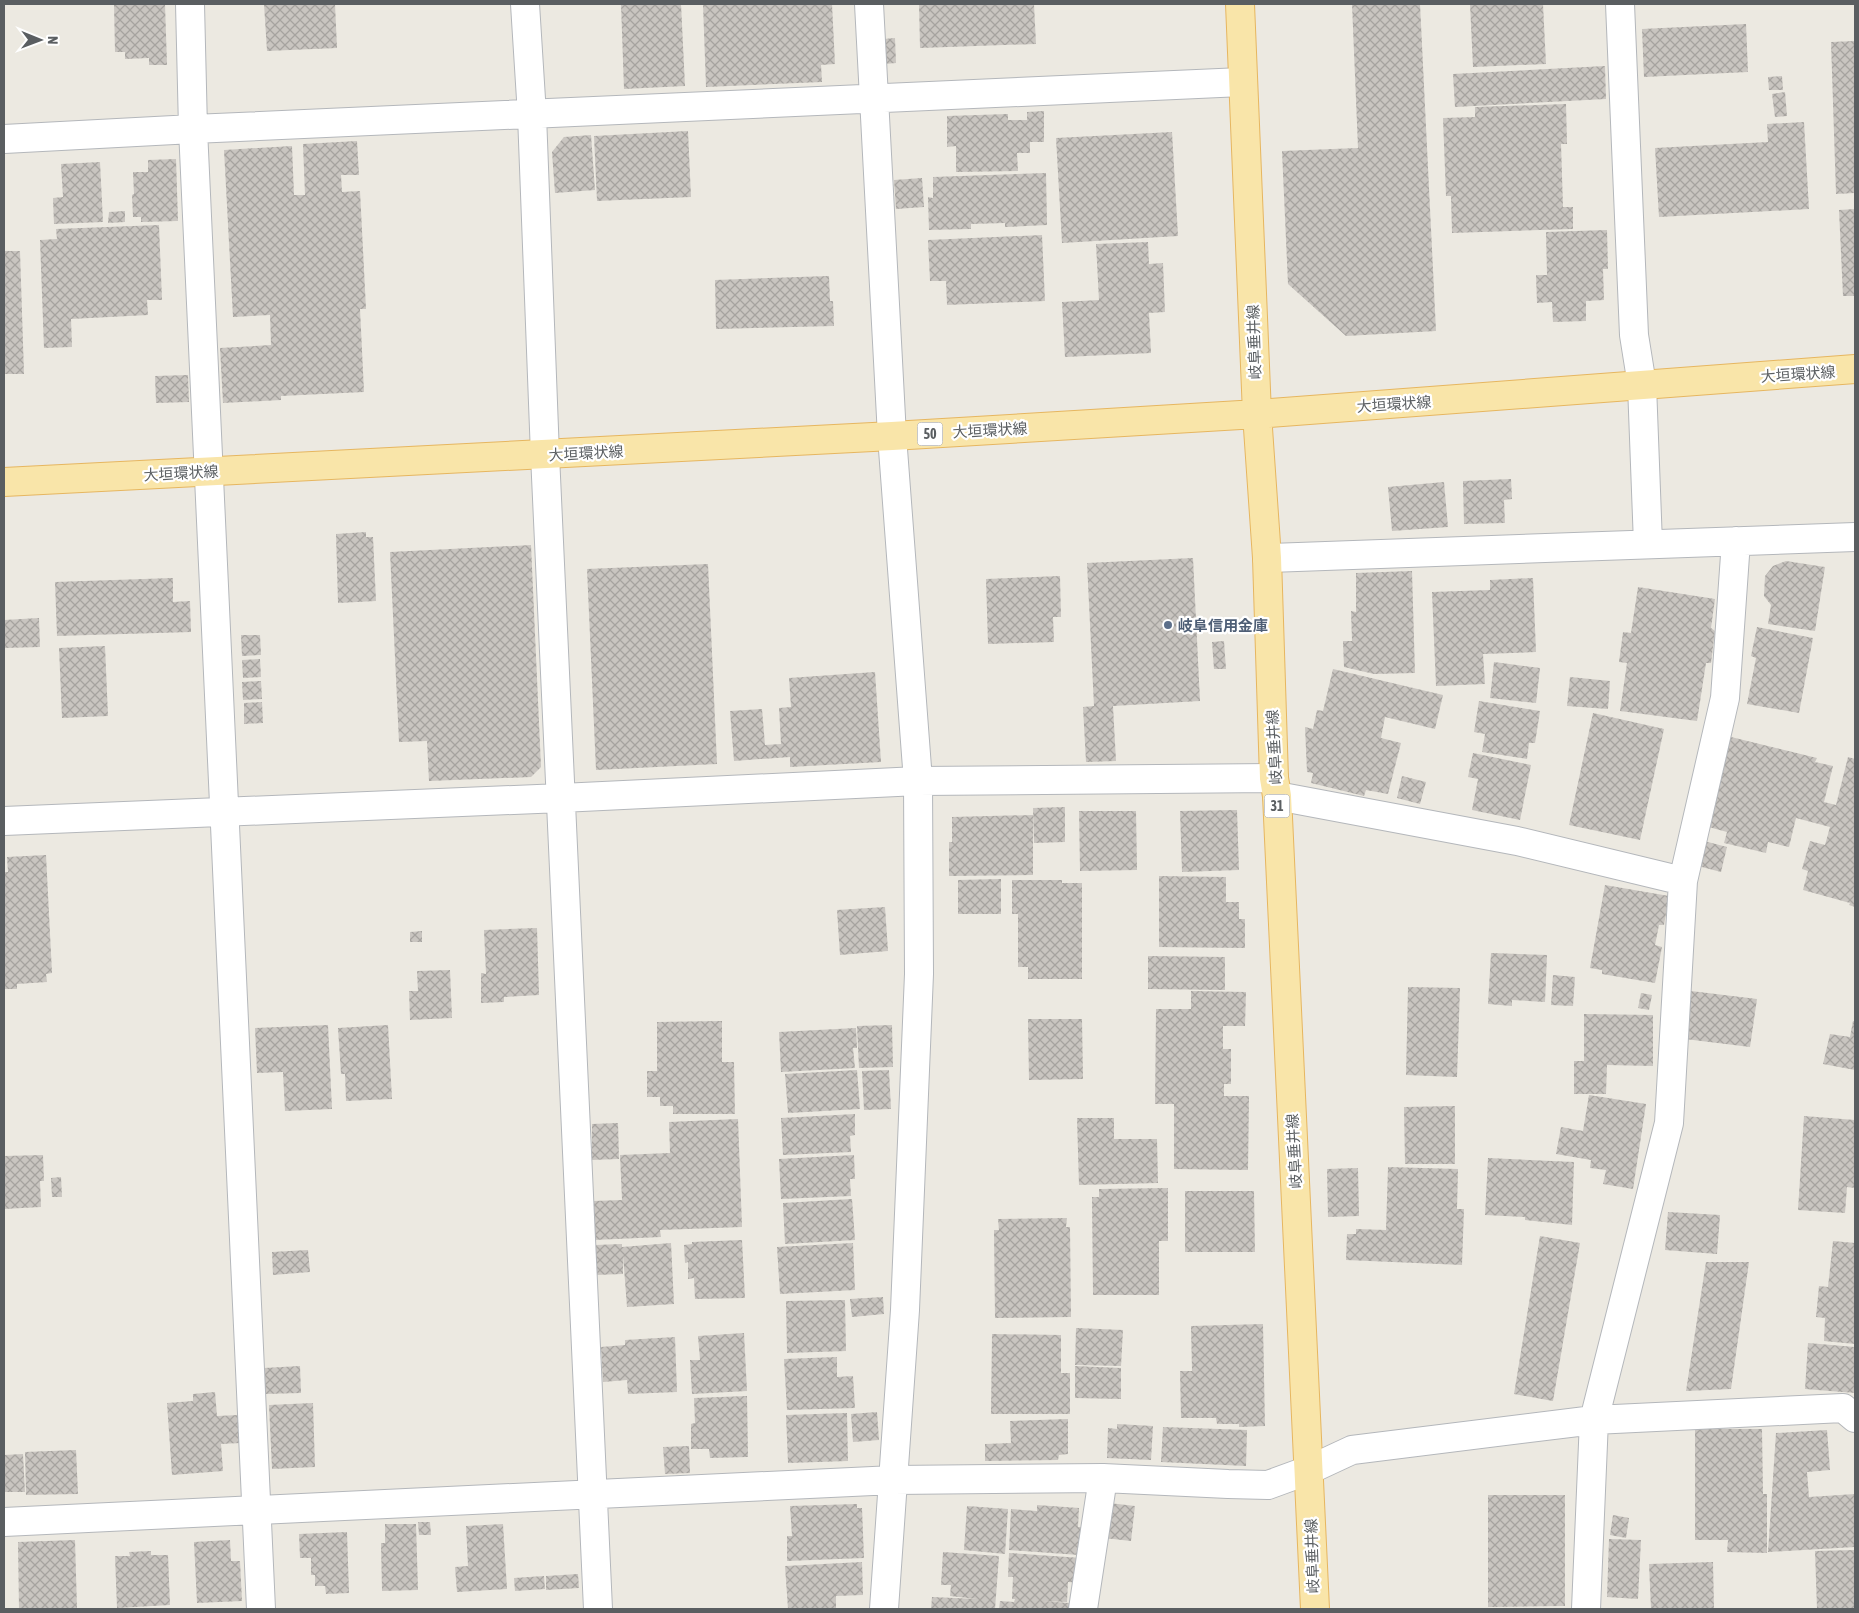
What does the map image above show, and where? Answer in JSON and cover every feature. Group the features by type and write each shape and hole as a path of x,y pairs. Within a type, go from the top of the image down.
{"main road":[{"name":"岐阜垂井線","path":"1240,4 1257,414 1267,558 1275,787 1315,1609"},
{"name":"大垣環状線","path":"4,482 544,455 1257,414 1855,369"}],"street":[{"path":"190,4 193,129 261,1609"},
{"path":"525,4 532,115 544,455 598,1609"},
{"path":"869,4 892,436 918,781 919,974 905,1310 884,1609"},
{"path":"1620,4 1634,335 1642,385 1648,544"},
{"path":"4,139 1242,82"},
{"path":"1267,558 1855,537"},
{"path":"1586,1609 1594,1420 1669,1123 1683,881 1725,698 1736,541"},
{"path":"4,821 918,781 1275,787 1517,841 1683,881"},
{"path":"4,1522 894,1480 1102,1478 1268,1485 1309,1470 1352,1450 1594,1420 1843,1408 1855,1418"},
{"path":"1083,1609 1102,1478"}],"building":[{"path":"114,4 165,4 167,65 149,65 149,58 125,59 125,52 115,52"},
{"path":"264,4 335,4 337,48 267,51"},
{"path":"621,4 681,4 685,86 624,89"},
{"path":"703,4 832,4 835,64 821,65 822,82 706,87"},
{"path":"919,4 1034,4 1036,44 920,48"},
{"path":"1352,4 1420,4 1436,331 1346,336 1288,284 1282,151 1358,148"},
{"path":"1470,4 1543,4 1546,64 1473,67"},
{"path":"1746,24 1748,72 1644,77 1642,29"},
{"path":"895,38 896,63 885,64 884,39"},
{"path":"1855,41 1855,193 1836,194 1831,42"},
{"path":"1605,66 1606,99 1455,107 1453,74"},
{"path":"1782,76 1783,90 1769,90 1768,77"},
{"path":"1785,92 1787,116 1775,117 1772,94"},
{"path":"1566,104 1567,144 1561,144 1563,207 1573,207 1573,229 1452,233 1451,196 1446,196 1443,118 1475,117 1475,107"},
{"path":"1044,111 1044,142 1030,142 1030,153 1017,153 1018,171 956,172 956,146 947,147 947,116 1008,114 1008,120 1027,120 1027,112"},
{"path":"1804,122 1809,209 1659,217 1655,148 1768,142 1767,124"},
{"path":"688,131 691,197 597,201 594,136"},
{"path":"1172,132 1178,236 1062,243 1056,138"},
{"path":"591,135 595,190 555,193 552,152 564,137"},
{"path":"357,141 359,175 341,175 342,192 360,191 366,309 360,309 364,392 281,396 281,400 223,403 220,348 271,345 270,315 233,317 224,150 292,146 294,195 305,195 303,144"},
{"path":"176,159 178,221 141,222 141,217 133,217 133,172 148,172 148,160"},
{"path":"100,162 103,222 54,224 53,198 63,197 61,164"},
{"path":"1046,173 1047,225 1005,227 1005,223 971,224 971,229 929,230 928,197 933,198 933,177"},
{"path":"922,178 924,207 896,209 894,180"},
{"path":"1855,209 1855,296 1843,296 1839,210"},
{"path":"125,211 125,222 108,223 109,212"},
{"path":"159,225 162,300 147,300 148,315 71,319 72,347 44,348 40,240 57,239 56,229"},
{"path":"1607,230 1608,269 1603,269 1604,300 1586,301 1586,321 1553,322 1552,302 1537,303 1536,275 1547,275 1546,232"},
{"path":"1042,235 1045,301 947,305 946,281 930,281 928,240"},
{"path":"1148,242 1149,264 1163,263 1165,312 1149,313 1151,353 1065,357 1062,302 1099,300 1096,244"},
{"path":"4,251 20,251 24,374 4,374"},
{"path":"829,276 834,326 716,329 715,280"},
{"path":"188,375 189,402 156,403 155,376"},
{"path":"1511,479 1512,499 1504,500 1505,523 1464,524 1463,481"},
{"path":"1444,482 1448,527 1392,531 1388,487"},
{"path":"366,532 366,537 373,537 376,601 338,603 336,534"},
{"path":"531,545 541,767 531,777 429,781 427,741 399,742 390,552"},
{"path":"1193,558 1200,701 1113,706 1116,761 1086,762 1083,707 1094,706 1087,563"},
{"path":"1786,561 1825,567 1815,631 1768,624 1771,605 1764,596 1765,576 1773,566"},
{"path":"708,564 717,764 596,770 587,569"},
{"path":"1412,571 1415,673 1374,674 1344,667 1343,641 1352,641 1351,611 1356,612 1356,573"},
{"path":"1060,576 1061,617 1053,617 1054,642 988,644 986,579"},
{"path":"173,578 173,602 190,601 191,632 57,636 55,582"},
{"path":"1533,578 1536,652 1483,654 1485,684 1436,686 1432,592 1490,590 1490,580"},
{"path":"1638,587 1715,599 1711,628 1715,631 1711,663 1706,663 1697,721 1620,711 1627,663 1619,662 1623,632 1631,633"},
{"path":"39,618 40,647 4,648 4,620"},
{"path":"1757,627 1813,638 1799,713 1747,704 1756,658 1751,656"},
{"path":"241,635 260,635 261,655 242,656"},
{"path":"1224,641 1226,669 1214,669 1212,642"},
{"path":"105,646 108,716 62,718 59,648"},
{"path":"260,659 261,677 243,678 242,660"},
{"path":"1494,662 1540,668 1536,703 1490,698"},
{"path":"1333,669 1443,695 1435,729 1385,717 1381,738 1401,743 1388,794 1366,790 1364,796 1311,783 1313,773 1307,772 1305,727 1313,729 1317,710 1323,711"},
{"path":"875,672 881,762 790,767 790,757 734,761 730,711 762,709 765,745 781,744 779,708 791,707 789,678"},
{"path":"1570,677 1610,681 1608,709 1567,706"},
{"path":"261,681 262,699 243,700 242,682"},
{"path":"1479,701 1540,711 1535,743 1529,743 1527,759 1482,752 1485,734 1474,732"},
{"path":"262,702 263,723 244,724 244,703"},
{"path":"1593,713 1664,729 1640,840 1569,825"},
{"path":"1727,736 1817,758 1815,762 1833,766 1824,802 1836,805 1848,757 1855,759 1855,907 1849,905 1850,903 1803,890 1808,871 1802,869 1810,841 1825,845 1830,827 1796,818 1789,847 1768,842 1766,853 1724,843 1727,832 1705,826"},
{"path":"1473,753 1531,765 1520,820 1472,810 1478,779 1468,777"},
{"path":"1402,776 1426,782 1420,804 1397,798"},
{"path":"1065,807 1065,842 1034,843 1033,808"},
{"path":"1237,810 1239,870 1182,872 1180,811"},
{"path":"1079,811 1136,811 1137,870 1080,871"},
{"path":"1033,815 1033,875 949,876 949,842 952,842 952,817"},
{"path":"1704,841 1727,847 1721,872 1698,866"},
{"path":"46,855 52,973 46,974 47,982 17,984 17,989 4,989 4,872 8,872 7,857"},
{"path":"1159,876 1226,877 1226,902 1239,902 1239,919 1245,919 1245,948 1159,947"},
{"path":"1001,879 1001,914 958,914 958,880"},
{"path":"1012,880 1062,880 1062,883 1082,883 1082,979 1028,979 1028,967 1018,967 1018,914 1012,914"},
{"path":"1605,885 1669,896 1664,925 1659,925 1655,945 1662,947 1655,983 1602,974 1602,970 1590,968"},
{"path":"885,907 888,951 840,955 837,910"},
{"path":"537,928 539,995 504,997 504,1002 481,1003 481,973 486,974 484,930"},
{"path":"422,931 422,942 410,942 410,932"},
{"path":"1491,953 1547,955 1545,1002 1512,1000 1512,1006 1488,1004"},
{"path":"1148,956 1225,957 1225,990 1148,989"},
{"path":"450,970 452,1018 410,1020 409,991 418,991 417,971"},
{"path":"1553,975 1575,977 1573,1006 1551,1005"},
{"path":"1408,987 1460,988 1457,1077 1406,1075"},
{"path":"1191,991 1246,992 1245,1026 1223,1026 1223,1049 1231,1049 1231,1084 1224,1084 1224,1096 1249,1096 1248,1170 1174,1169 1174,1104 1155,1104 1156,1009 1191,1009"},
{"path":"1691,991 1757,999 1750,1047 1685,1039"},
{"path":"1641,993 1652,995 1649,1010 1638,1008"},
{"path":"1584,1014 1653,1015 1653,1066 1607,1065 1606,1094 1574,1094 1574,1061 1584,1061"},
{"path":"1028,1019 1082,1019 1083,1079 1029,1080"},
{"path":"722,1021 722,1062 734,1062 735,1114 673,1114 673,1106 660,1106 660,1097 647,1097 647,1071 657,1071 657,1022"},
{"path":"1853,1021 1855,1021 1855,1070 1823,1064 1830,1034 1850,1037"},
{"path":"328,1025 332,1109 285,1111 283,1072 257,1073 255,1028"},
{"path":"388,1025 392,1099 346,1101 345,1074 341,1074 338,1028"},
{"path":"892,1025 893,1067 859,1068 857,1026"},
{"path":"856,1028 857,1048 853,1048 855,1068 781,1072 779,1032"},
{"path":"857,1070 860,1109 788,1113 785,1074"},
{"path":"889,1070 891,1109 864,1110 862,1071"},
{"path":"1589,1095 1646,1104 1633,1189 1603,1184 1606,1170 1590,1168 1591,1160 1556,1154 1561,1127 1583,1131"},
{"path":"1455,1106 1455,1164 1405,1164 1404,1107"},
{"path":"855,1114 855,1135 850,1136 851,1152 783,1155 781,1118"},
{"path":"1804,1116 1855,1120 1855,1188 1847,1187 1845,1213 1798,1210"},
{"path":"1077,1118 1114,1118 1114,1139 1157,1139 1158,1183 1079,1185"},
{"path":"738,1119 742,1227 660,1230 661,1237 594,1240 593,1201 622,1200 620,1155 670,1153 669,1122"},
{"path":"618,1123 619,1159 592,1160 592,1124"},
{"path":"43,1155 44,1181 40,1181 41,1207 4,1209 4,1156"},
{"path":"854,1155 855,1179 850,1179 851,1196 781,1199 779,1159"},
{"path":"1488,1158 1574,1162 1572,1225 1525,1220 1525,1217 1485,1215"},
{"path":"1388,1167 1458,1169 1457,1209 1464,1209 1462,1265 1346,1260 1347,1234 1356,1234 1356,1229 1386,1230"},
{"path":"1358,1168 1359,1216 1328,1217 1327,1169"},
{"path":"61,1177 62,1197 52,1197 51,1178"},
{"path":"1168,1188 1168,1241 1159,1241 1159,1295 1093,1295 1092,1197 1099,1197 1099,1189"},
{"path":"1185,1191 1254,1191 1255,1252 1185,1252"},
{"path":"852,1199 855,1240 785,1244 783,1203"},
{"path":"1668,1212 1720,1215 1717,1254 1665,1250"},
{"path":"1067,1218 1066,1227 1070,1227 1071,1317 995,1318 994,1230 999,1230 998,1219"},
{"path":"1540,1236 1580,1243 1553,1401 1514,1394"},
{"path":"742,1240 745,1298 695,1299 694,1278 688,1279 688,1262 685,1263 684,1245 692,1244 692,1242"},
{"path":"1833,1241 1855,1243 1855,1344 1824,1341 1825,1318 1816,1317 1819,1286 1828,1287"},
{"path":"671,1243 674,1304 627,1307 623,1255 623,1274 596,1275 595,1245 622,1244 622,1247"},
{"path":"853,1243 855,1290 780,1294 777,1247"},
{"path":"308,1250 310,1272 273,1275 272,1252"},
{"path":"1706,1262 1749,1262 1731,1389 1686,1391"},
{"path":"883,1297 884,1314 852,1317 850,1299"},
{"path":"845,1300 846,1351 787,1353 786,1301"},
{"path":"1263,1324 1265,1426 1239,1427 1239,1424 1217,1424 1216,1418 1181,1418 1180,1371 1192,1371 1191,1326"},
{"path":"1076,1328 1123,1330 1121,1366 1075,1365"},
{"path":"744,1333 747,1391 692,1394 690,1360 700,1360 698,1336"},
{"path":"992,1334 1061,1335 1061,1373 1070,1373 1070,1414 991,1414"},
{"path":"675,1337 677,1392 628,1394 627,1380 603,1382 601,1347 625,1345 625,1340"},
{"path":"1808,1343 1855,1347 1855,1393 1805,1389"},
{"path":"837,1357 837,1377 853,1376 855,1408 787,1410 784,1359"},
{"path":"300,1366 301,1393 265,1394 264,1368"},
{"path":"1075,1366 1121,1368 1121,1399 1075,1398"},
{"path":"215,1392 217,1416 238,1415 240,1443 221,1444 223,1471 172,1475 167,1403 193,1401 193,1394"},
{"path":"747,1396 748,1457 710,1458 709,1449 691,1449 691,1424 695,1423 694,1398"},
{"path":"313,1403 315,1467 272,1469 269,1405"},
{"path":"877,1412 879,1440 853,1442 851,1414"},
{"path":"847,1413 848,1461 788,1463 786,1415"},
{"path":"1068,1419 1068,1454 1059,1455 1058,1460 985,1461 985,1444 1011,1443 1010,1421"},
{"path":"1117,1424 1153,1426 1151,1460 1107,1458 1108,1428 1117,1429"},
{"path":"1163,1427 1247,1430 1246,1466 1161,1462"},
{"path":"1695,1429 1762,1429 1763,1494 1767,1494 1767,1553 1727,1552 1728,1540 1695,1540"},
{"path":"1827,1430 1830,1470 1807,1472 1809,1497 1855,1494 1855,1547 1768,1552 1776,1433"},
{"path":"689,1446 690,1473 665,1474 663,1447"},
{"path":"76,1450 78,1494 26,1495 25,1452"},
{"path":"23,1454 25,1492 5,1492 4,1455"},
{"path":"1488,1495 1565,1495 1565,1606 1488,1607"},
{"path":"1109,1503 1135,1506 1131,1541 1104,1538"},
{"path":"857,1504 857,1508 862,1508 864,1558 787,1561 787,1536 792,1536 790,1506"},
{"path":"1037,1505 1079,1508 1078,1527 1081,1527 1079,1555 1009,1550 1011,1509 1037,1511"},
{"path":"967,1506 1008,1509 1005,1554 964,1550"},
{"path":"1613,1515 1629,1518 1626,1538 1610,1535"},
{"path":"418,1522 430,1522 431,1535 419,1535"},
{"path":"385,1524 416,1524 418,1590 382,1591 381,1543 385,1543"},
{"path":"503,1524 507,1589 457,1592 455,1567 468,1566 466,1526"},
{"path":"347,1532 349,1593 326,1594 325,1586 315,1586 315,1575 311,1575 311,1558 300,1558 299,1534"},
{"path":"1609,1539 1641,1540 1638,1599 1607,1597"},
{"path":"75,1540 77,1609 19,1609 18,1542"},
{"path":"230,1540 231,1561 240,1561 242,1601 197,1603 194,1542"},
{"path":"1855,1550 1855,1609 1817,1609 1815,1551"},
{"path":"151,1551 151,1555 168,1555 170,1605 117,1608 115,1556 130,1556 129,1552"},
{"path":"943,1552 999,1556 995,1609 931,1609 932,1597 977,1599 950,1596 951,1585 941,1585"},
{"path":"1009,1553 1082,1558 1080,1583 1068,1582 1067,1602 1043,1601 1069,1603 1069,1609 999,1609 1000,1601 1014,1602 1015,1599 1012,1599 1013,1577 1008,1577"},
{"path":"862,1562 863,1595 836,1596 836,1609 788,1609 785,1566"},
{"path":"1713,1562 1714,1609 1651,1609 1649,1564"},
{"path":"578,1574 579,1588 546,1590 546,1576"},
{"path":"544,1576 545,1589 515,1591 514,1578"}],"place":[{"name":"岐阜信用金庫","path":"1168,625"}]}
